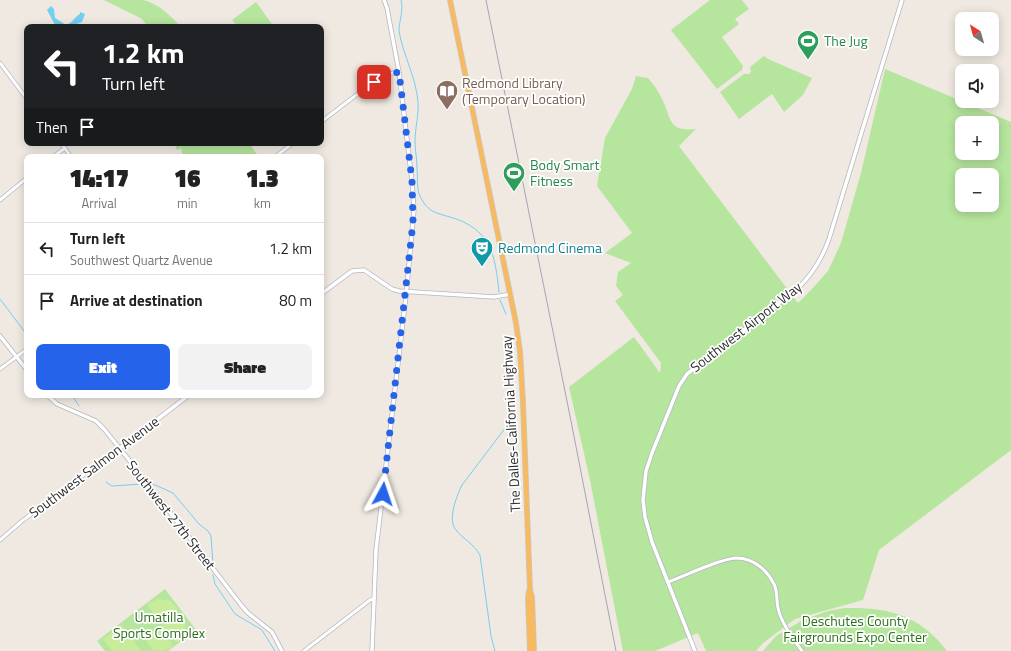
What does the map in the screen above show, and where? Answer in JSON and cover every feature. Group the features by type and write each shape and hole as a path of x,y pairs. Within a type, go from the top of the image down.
{"highway":[{"name":"The Dalles-California Highway","path":"450,0 511,294 517,330 522,377 530,590 534,651"},
{"name":"The Dalles-California Highway","path":"530,590 528,598 530,651"},
{"path":"532,607 537,651"},
{"path":"527,651 529,627"}],"main road":[{"path":"372,651 376,550 406,292 414,200 399,72 386,0"},
{"name":"Southwest Airport Way","path":"695,651 652,542 645,517 643,500 646,471 670,406 679,386 687,374 793,292 808,277 816,266 829,239 902,0"},
{"path":"324,292 352,271 364,270 392,289 406,292 494,297 511,294"},
{"path":"0,336 24,366"},
{"name":"Southwest 27th Street","path":"50,398 57,404 96,421 104,429 241,605 272,632 282,651"},
{"name":"Southwest Salmon Avenue","path":"120,448 185,398"}],"street":[{"path":"0,63 24,95"},
{"path":"324,120 381,76 399,72"},
{"path":"279,154 289,146"},
{"path":"57,154 64,148 69,154"},
{"path":"0,200 24,180"},
{"path":"0,369 24,351"},
{"name":"Southwest Salmon Avenue","path":"0,540 22,521 120,448"},
{"path":"668,582 718,562 737,558 752,561 763,569 775,585 781,618 802,651"},
{"path":"304,651 370,600 375,598"}],"green space":[{"path":"104,0 148,1 164,10 178,24 146,24 142,19"},
{"path":"710,0 742,0 749,9 735,19 739,24 722,37 743,66 742,70 717,89 671,30"},
{"path":"256,2 272,24 235,24 232,20"},
{"path":"764,56 812,78 803,95 784,112 772,94 739,119 720,92 744,74 749,74 751,72 750,67"},
{"path":"885,69 955,98 955,108 978,108 997,116 955,116 955,160 999,160 999,117 1011,122 1011,450 879,550 863,600 795,619 763,643 756,651 706,651 698,633 655,651 623,651 590,480 569,387 634,337 660,373 661,363 615,301 623,295 616,286 618,272 631,263 605,253 632,233 597,186 605,138 632,89 636,76 648,78 654,85 671,122 679,128 696,129 679,146 798,303 828,271 841,243 861,173"},
{"path":"175,146 251,146 257,154 182,154 181,148 177,150"},
{"name":"Umatilla Sports Complex","path":"165,589 196,630 168,651 105,651 97,641"},
{"path":"158,599 171,601 178,609 162,622 159,622 147,604"},
{"name":"Deschutes County Fairgrounds Expo Center","path":"845,608 875,609 902,616 914,621 937,639 947,651 763,651 776,636 803,620 828,611"},
{"path":"181,612 184,616 186,629 185,633 177,643 163,627 163,624"},
{"path":"122,625 141,651 112,651 103,639"},
{"path":"158,628 161,628 173,646 164,650 153,650 145,639"}],"water":[{"path":"51,6 54,9 55,18 64,24 54,24 47,10"},
{"path":"80,12 85,14 82,22 77,24 68,24 80,14"}],"waterway":[{"path":"401,0 402,8 399,31 403,49 415,84 418,102 415,141 419,195 430,209 437,213 464,222 474,228 482,236 493,255 499,292"},
{"path":"0,299 24,331"},
{"path":"500,300 506,314"},
{"path":"74,398 79,406"},
{"path":"495,651 491,636 480,555 474,547 456,530 453,526 452,520 454,508 462,485 506,427"},
{"path":"106,482 112,486 143,484"},
{"path":"153,484 173,493 199,524 208,531 211,536 213,564"},
{"path":"213,575 215,584 235,614 262,630 275,651"}],"railway":[{"path":"486,0 616,651"}],"place":[{"name":"The Jug","path":"808,60"},
{"name":"Redmond Library (Temporary Location)","path":"447,110"},
{"name":"Body Smart Fitness","path":"514,192"},
{"name":"Redmond Cinema","path":"482,268"}],"route":[{"path":"374,82 381,76 399,72 414,200 406,292 385,465 383,494"}]}
